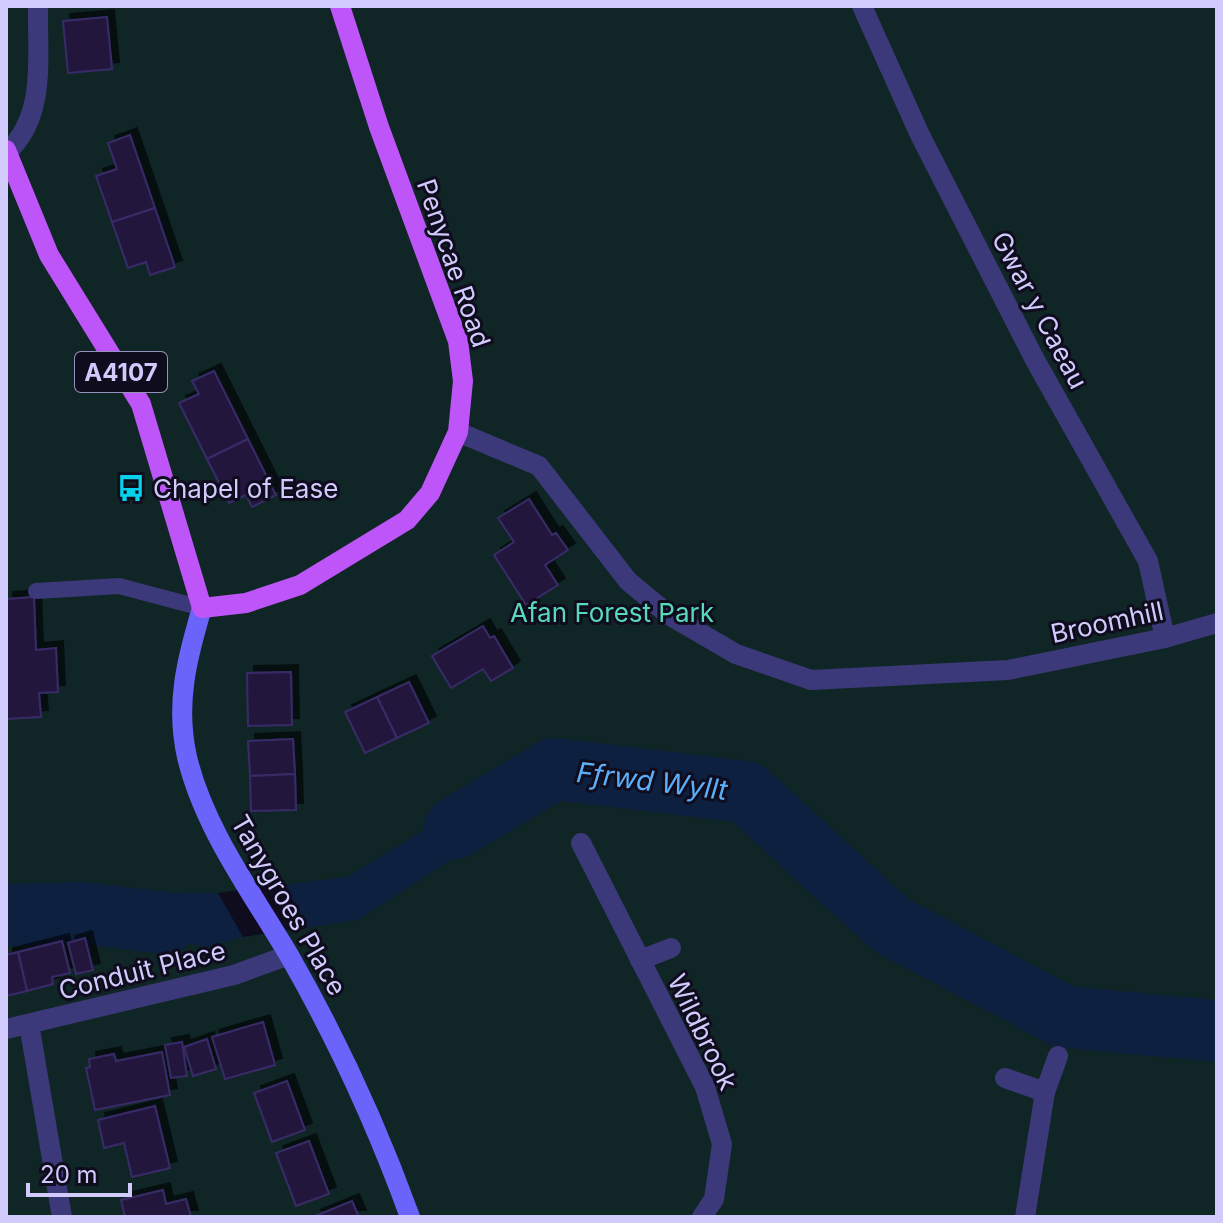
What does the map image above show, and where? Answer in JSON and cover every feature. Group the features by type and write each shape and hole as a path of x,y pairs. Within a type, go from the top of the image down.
{"main road":[{"name":"Penycae Road","path":"202,608 246,603 300,585 407,520 430,493 458,432 463,381 458,341 379,127 340,6"},
{"name":"A4107","path":"7,151 49,255 141,404 202,608"}],"street":[{"path":"7,151 24,137 36,105 38,6"},
{"name":"Gwar y Caeau","path":"862,6 920,135 1035,360 1148,561 1165,638"},
{"name":"Broomhill","path":"458,432 539,466 628,581 669,615 736,654 811,680 1008,670 1165,638 1217,623"},
{"name":"Tanygroes Place","path":"202,608 184,666 181,707 187,758 209,818 353,1072 410,1217"},
{"name":"Wildbrook","path":"581,843 705,1087 722,1144 714,1199 702,1217"},
{"name":"Wildbrook","path":"640,960 671,948"},
{"name":"Conduit Place","path":"6,1029 234,975 289,955"},
{"path":"29,1024 62,1217"},
{"path":"1025,1217 1045,1092 1058,1056"},
{"path":"1005,1078 1045,1092"}],"lane":[{"path":"36,591 119,586 202,608"}],"green space":[{"name":"Afan Forest Park","path":"6,6 1217,6 1217,1217 6,1217"}],"water":[{"path":"518,773 537,804 358,920 243,937 207,947 82,925 87,892 218,893 347,877"}],"pier":[{"path":"284,884 307,927 243,937 218,893"}],"building":[{"path":"107,17 112,69 68,73 63,21"},
{"path":"130,135 155,208 112,222 96,176 117,169 108,143"},
{"path":"155,208 175,267 150,275 146,262 128,268 112,222"},
{"path":"214,371 248,439 207,459 179,403 199,394 192,381"},
{"path":"248,439 276,495 252,507 246,495 229,503 207,459"},
{"path":"529,499 552,535 556,533 568,550 545,565 558,585 526,605 494,555 514,542 498,518"},
{"path":"34,597 36,650 56,648 58,692 39,693 41,717 6,719 6,599"},
{"path":"483,626 490,638 494,636 513,668 491,681 483,669 451,688 432,656"},
{"path":"291,672 292,725 248,726 247,673"},
{"path":"409,682 429,723 397,738 377,697"},
{"path":"377,697 397,738 365,753 345,712"},
{"path":"293,739 295,774 250,776 248,741"},
{"path":"295,774 296,810 251,811 250,776"},
{"path":"85,938 93,970 76,974 68,943"},
{"path":"62,941 70,973 52,977 53,984 27,991 18,952"},
{"path":"18,952 27,991 6,996 6,955"},
{"path":"263,1022 275,1065 225,1079 212,1037"},
{"path":"207,1039 216,1069 193,1076 184,1047"},
{"path":"182,1042 187,1076 171,1078 165,1045"},
{"path":"162,1052 170,1095 95,1110 86,1068 90,1067 89,1059 114,1054 116,1061"},
{"path":"287,1081 305,1130 272,1142 254,1093"},
{"path":"155,1106 170,1168 132,1177 124,1143 104,1148 98,1120"},
{"path":"309,1141 329,1194 296,1206 276,1153"},
{"path":"163,1190 166,1204 186,1199 191,1217 125,1217 121,1200"},
{"path":"352,1201 359,1217 313,1217"}],"waterway":[{"name":"Ffrwd Wyllt","path":"455,828 554,769 746,792 891,925 1065,1017 1217,1031"},
{"name":"Ffrwd Wyllt","path":"6,915 83,913 166,923"}],"place":[{"name":"Chapel of Ease","path":"131,488"}]}
